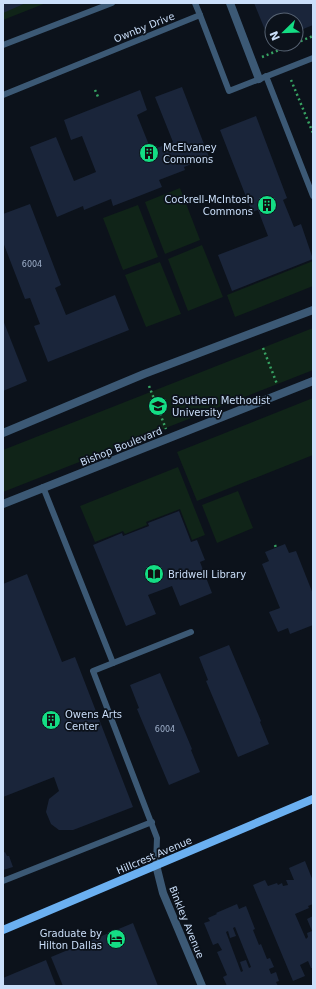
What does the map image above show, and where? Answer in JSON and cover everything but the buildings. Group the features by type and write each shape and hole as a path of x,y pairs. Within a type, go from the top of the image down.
{"street":[{"path":"230,3 252,61 263,78"},
{"path":"3,433 144,374 313,310"},
{"name":"Bishop Boulevard","path":"3,504 313,381"},
{"name":"Hillcrest Avenue","path":"3,930 313,799"},
{"name":"Binkley Avenue","path":"156,865 163,893 202,986"}],"lane":[{"path":"3,45 112,3"},
{"path":"195,3 229,91 313,58"},
{"name":"Ownby Drive","path":"3,95 200,15"},
{"path":"263,78 313,196"},
{"path":"44,487 113,663"},
{"path":"156,865 158,838 93,671 191,632"},
{"path":"3,882 152,822"}],"path":[{"path":"252,61 275,52"},
{"path":"291,80 313,133"},
{"path":"95,90 99,99"},
{"path":"263,348 277,384"},
{"path":"149,386 167,432"}],"green space":[{"path":"3,3 46,3 3,20"},
{"path":"180,188 200,240 165,254 145,202"},
{"path":"138,205 158,257 123,270 103,218"},
{"path":"202,245 223,297 188,311 168,259"},
{"path":"313,261 313,286 235,317 227,295"},
{"path":"160,262 181,314 146,327 125,275"},
{"path":"313,328 313,370 3,492 3,450"},
{"path":"313,398 313,455 197,501 177,452"},
{"path":"178,467 205,535 192,540 180,509 146,522 147,525 125,534 123,531 95,542 80,506"},
{"path":"238,491 253,528 217,543 202,505"}],"place":[{"name":"McElvaney Commons","path":"149,153"},
{"name":"Cockrell-McIntosh Commons","path":"267,205"},
{"name":"Southern Methodist University","path":"158,406"},
{"name":"Bridwell Library","path":"154,574"},
{"name":"Owens Arts Center","path":"51,720"},
{"name":"Graduate by Hilton Dallas","path":"116,939"}]}
